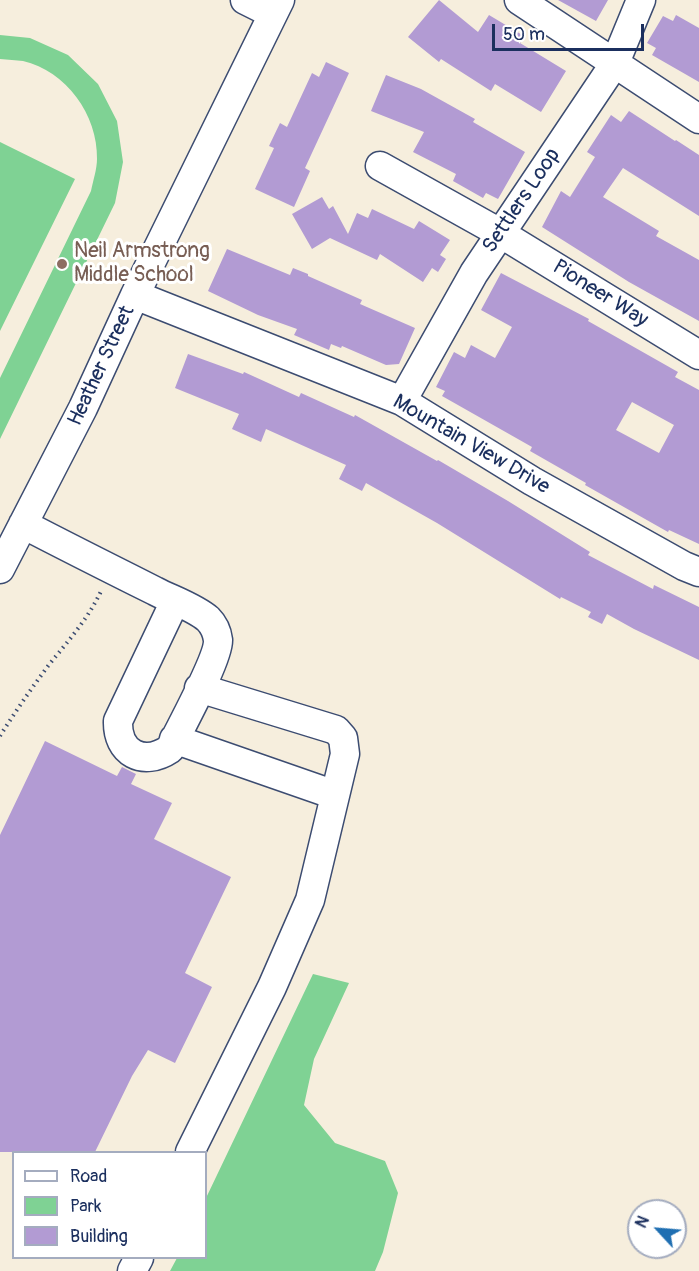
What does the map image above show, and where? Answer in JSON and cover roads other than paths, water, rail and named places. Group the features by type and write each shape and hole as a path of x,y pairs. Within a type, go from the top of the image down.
{"street":[{"path":"245,0 277,7"},
{"path":"519,0 699,119"},
{"name":"Settlers Loop","path":"402,401 474,273 615,63 640,0"},
{"name":"Heather Street","path":"0,569 83,408 135,295 277,7"},
{"name":"Pioneer Way","path":"380,166 500,233 699,355"},
{"name":"Mountain View Drive","path":"135,295 402,401 532,481 699,572"},
{"path":"23,524 175,601 209,620 218,638 214,657 170,749 152,757 143,757 133,754 120,740 118,721 175,601"},
{"path":"190,1151 272,987 310,900 345,754 343,738 336,730 199,688"},
{"path":"174,739 335,795"}],"place":[{"name":"Neil Armstrong Middle School","path":"62,264"}]}
